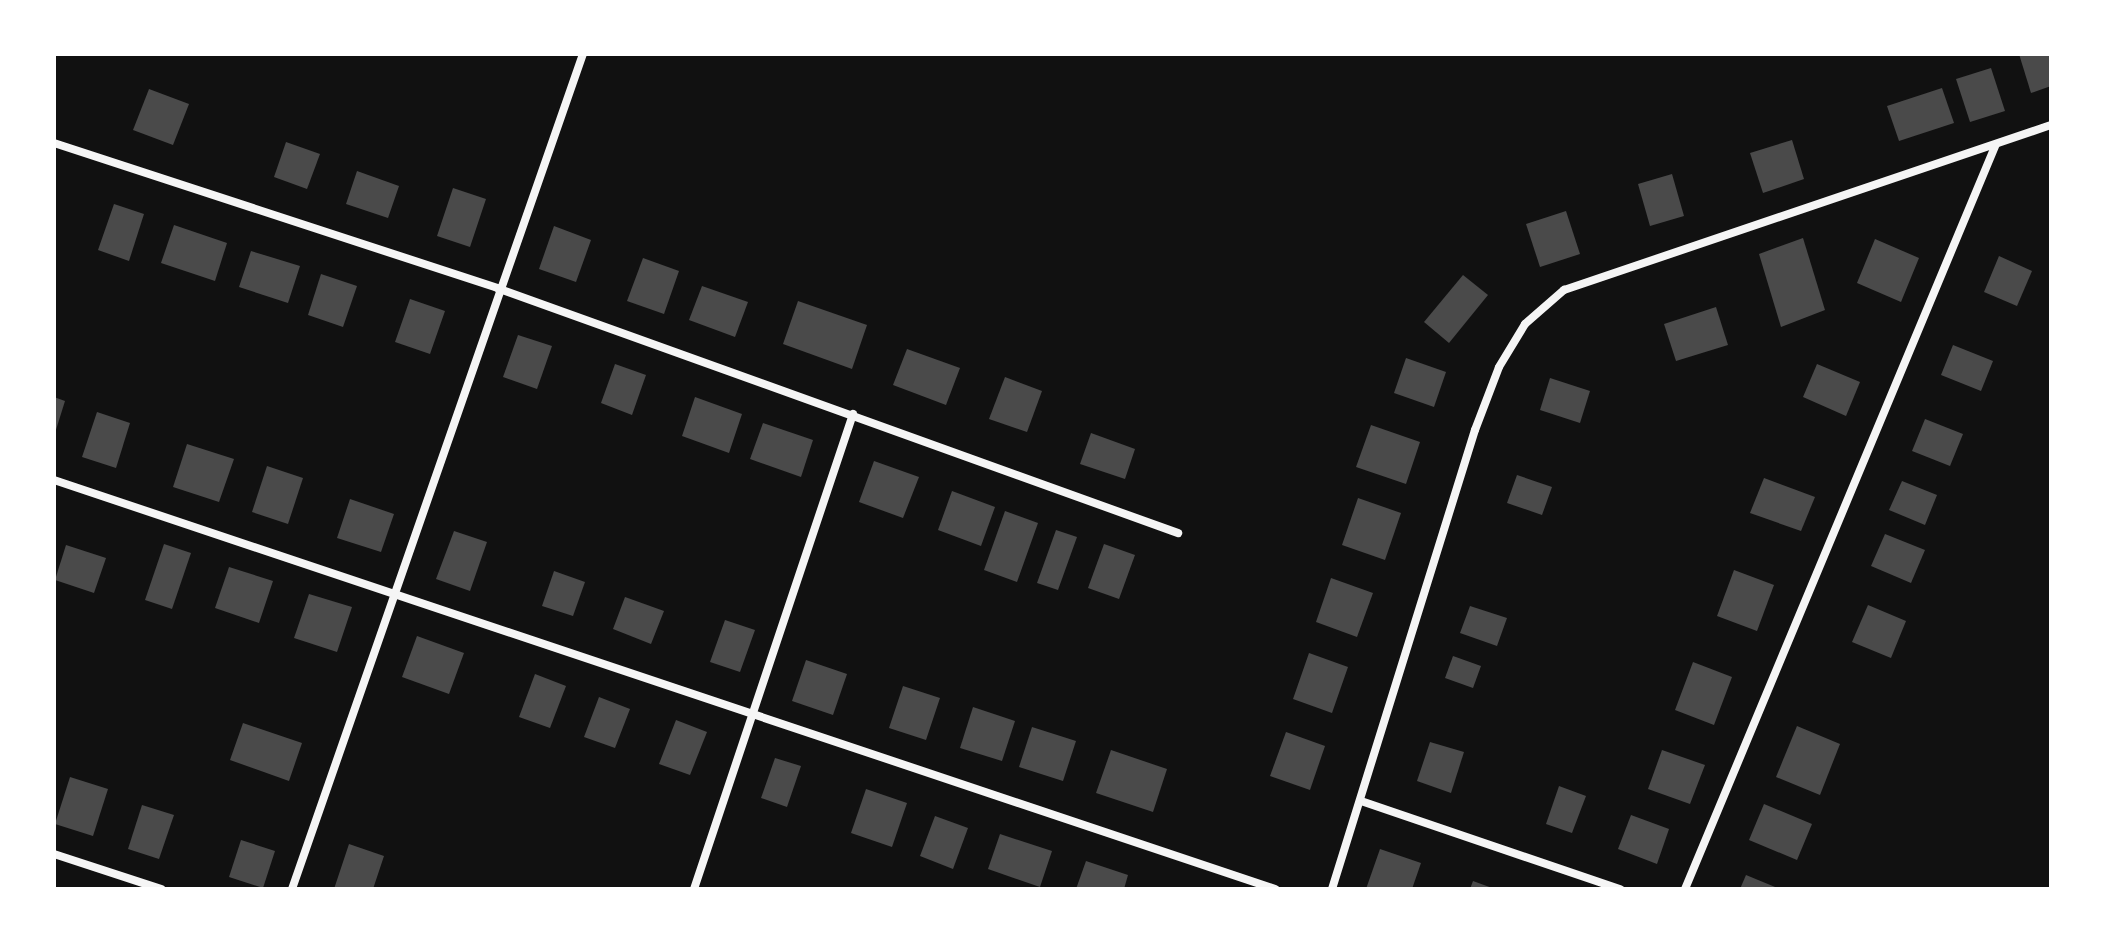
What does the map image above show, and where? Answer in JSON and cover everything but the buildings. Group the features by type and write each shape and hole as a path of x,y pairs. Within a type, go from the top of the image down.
{"street":[{"path":"292,889 497,288 583,54"},
{"path":"1332,889 1475,430 1499,367 1525,324 1564,290 2051,125"},
{"path":"54,143 497,288 1178,533"},
{"path":"1685,889 1996,144"},
{"path":"694,889 853,414"},
{"path":"54,480 395,593 751,717 1275,889"},
{"path":"1361,801 1620,889"},
{"path":"54,854 161,889"}]}
